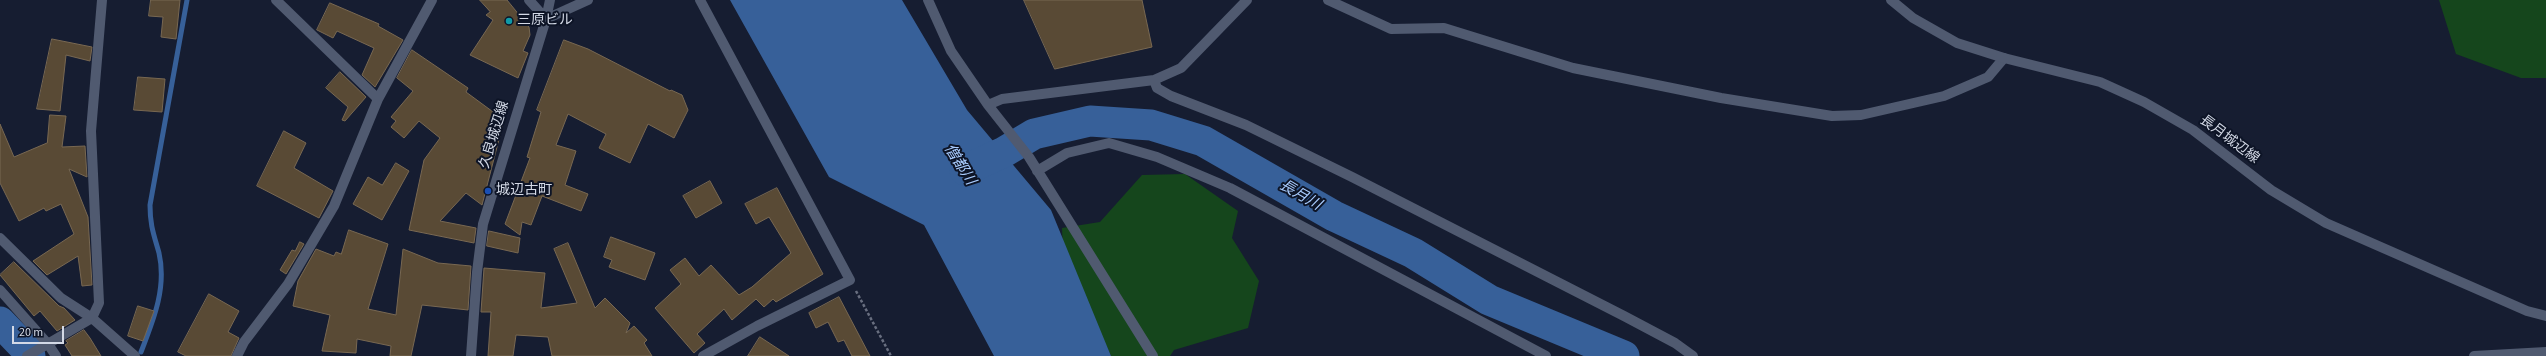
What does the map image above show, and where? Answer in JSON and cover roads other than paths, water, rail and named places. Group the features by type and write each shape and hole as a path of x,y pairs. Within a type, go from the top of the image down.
{"street":[{"path":"27,356 92,318 99,303 91,131 102,0"},
{"path":"276,0 378,99"},
{"path":"237,356 244,342 288,284 334,206 378,99 432,0"},
{"path":"529,0 546,19 588,0"},
{"name":"久良城辺線","path":"472,356 477,272 483,224 546,19 550,0"},
{"path":"700,0 850,280 757,326 703,356"},
{"path":"928,0 951,51 988,105 1029,157 1153,356"},
{"path":"988,105 1002,99 1154,80 1182,68 1247,0"},
{"path":"1328,0 1391,29 1444,28 1573,68 1721,98 1832,116 1861,115 1944,96 1988,77 2004,58"},
{"name":"長月城辺線","path":"1891,0 1913,18 1957,43 2004,58 2100,82 2144,102 2194,130 2272,190 2326,223 2527,311 2546,316"},
{"path":"1154,80 1157,88 1171,96 1246,125 1352,177 1617,312 1675,343 1693,356"},
{"path":"1037,171 1067,153 1109,143 1157,157 1230,188 1546,356"},
{"path":"0,238 61,298 92,318 134,355"},
{"path":"0,290 48,344 56,356"},
{"path":"2474,356 2546,352"}],"water":[{"name":"僧都川","path":"730,0 902,0 967,110 1051,210 1111,356 994,356 924,225 829,177"}],"waterway":[{"path":"141,352 158,304 160,292 161,266 152,225 150,205 187,0"},
{"name":"長月川","path":"965,170 1004,152 1034,134 1090,121 1151,125 1203,141 1334,216 1413,253 1489,300 1624,356"},
{"path":"0,322 27,350 30,356"}],"place":[{"name":"三原ビル","path":"509,21"},
{"name":"城辺古町","path":"488,191"}]}
